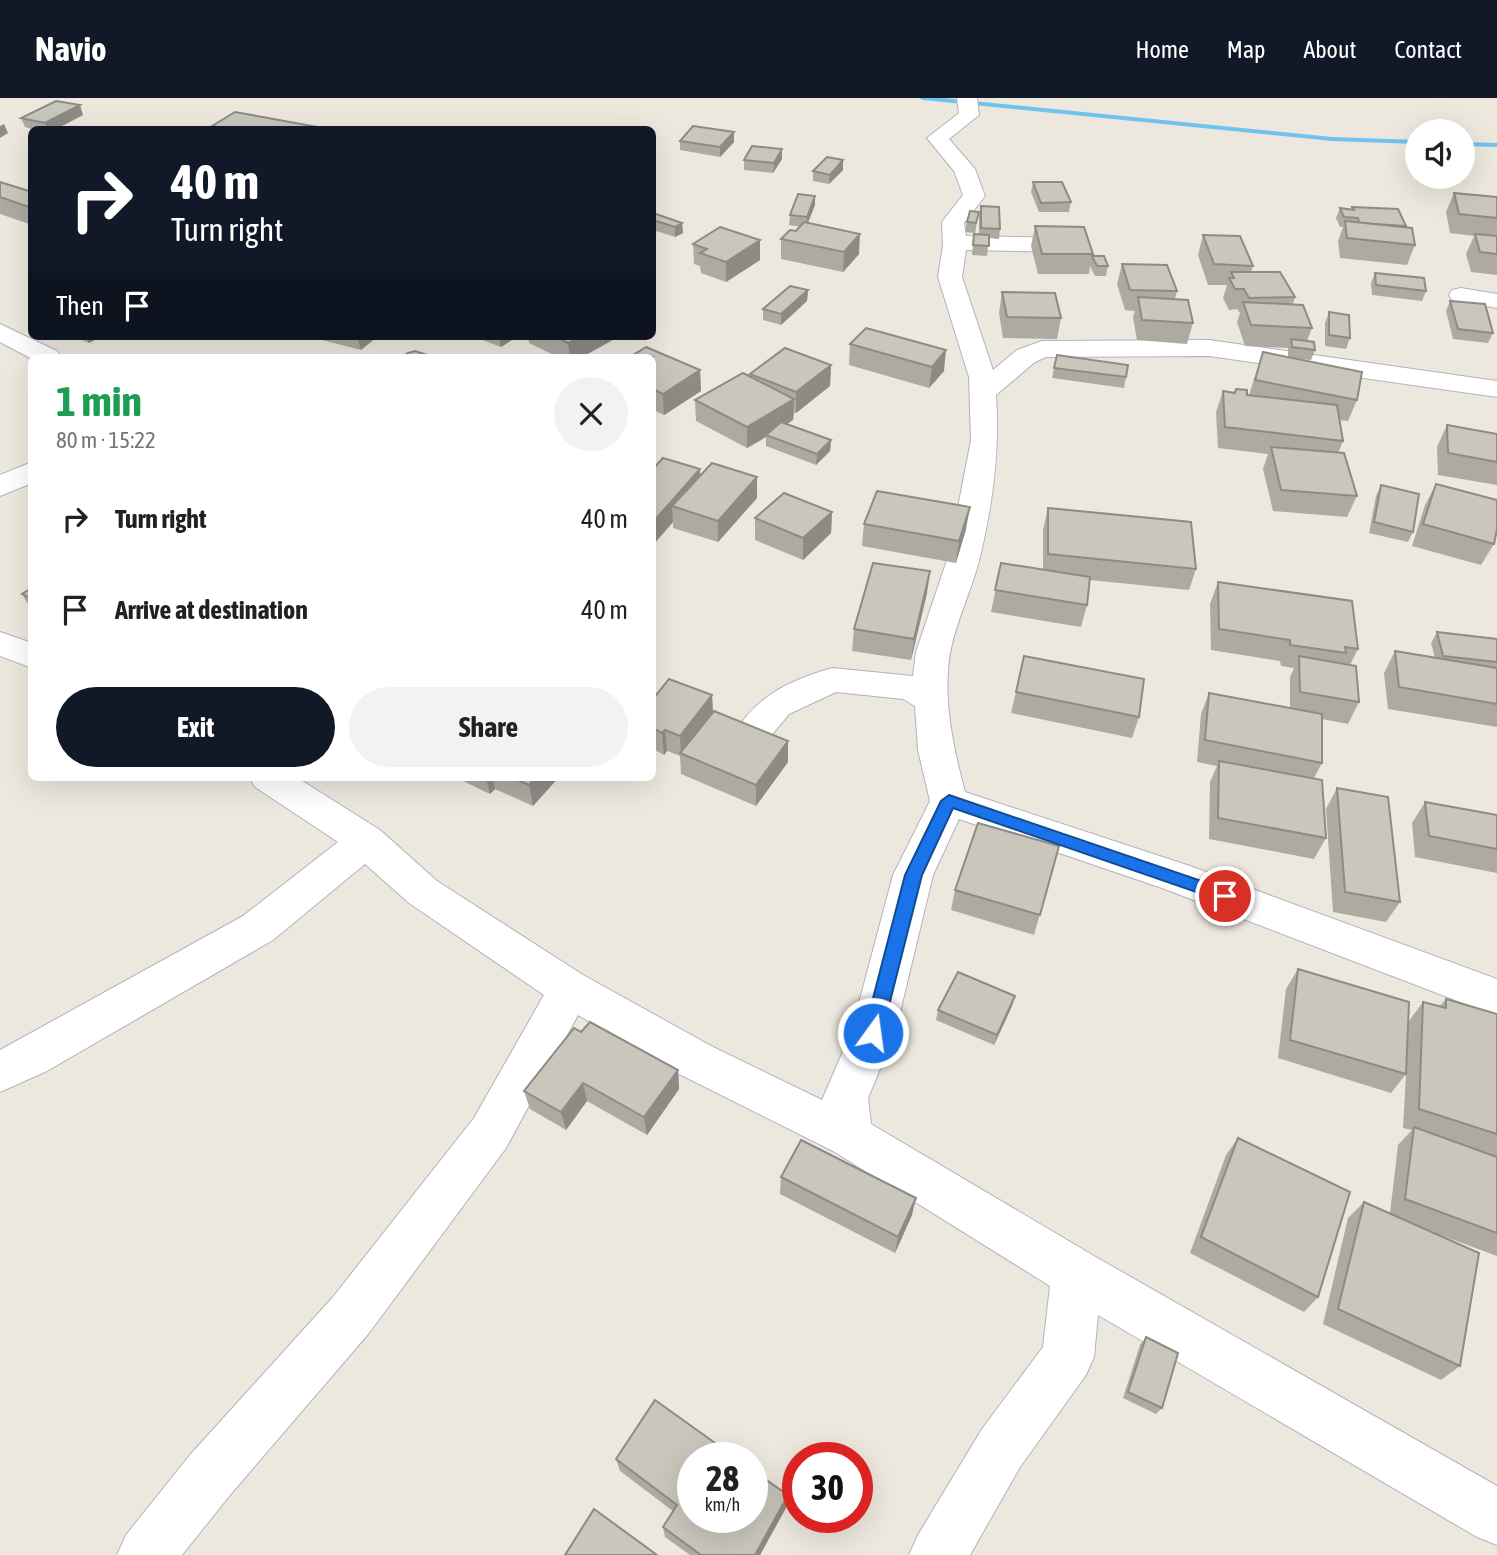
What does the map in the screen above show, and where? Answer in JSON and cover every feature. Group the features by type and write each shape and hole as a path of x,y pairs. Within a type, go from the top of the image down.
{"street":[{"path":"849,1136 845,1098 873,1033 913,875 949,801 936,750 930,674 933,652 965,554 985,440 982,377 950,277 955,245 953,222 974,195 964,169 937,138 969,115 967,98"},
{"path":"955,245 1078,245"},
{"path":"1461,295 1497,301"},
{"path":"0,332 42,354"},
{"path":"983,392 1026,356 1042,349 1070,348 1209,348 1497,389"},
{"path":"0,487 28,473"},
{"path":"0,643 28,655"},
{"path":"753,733 776,705 832,680 911,688 933,701"},
{"path":"274,781 366,841 423,892 568,988 697,1061 849,1136 1076,1274 1497,1517"},
{"path":"949,801 1176,877 1497,998"},
{"path":"0,1072 258,928 366,841"},
{"path":"146,1555 210,1475 351,1315 490,1133 552,1025 568,988"},
{"path":"938,1555 1001,1448 1068,1357 1076,1274"}],"building":[{"path":"56,101 80,105 45,123 21,118"},
{"path":"235,112 312,126 212,126"},
{"path":"693,126 734,132 720,147 680,141"},
{"path":"752,146 782,149 774,163 744,160"},
{"path":"827,157 843,160 830,175 813,171"},
{"path":"0,182 28,191 28,207 0,197"},
{"path":"1033,182 1062,182 1071,202 1041,203"},
{"path":"1454,193 1497,197 1497,218 1459,214"},
{"path":"798,194 815,196 807,217 790,215"},
{"path":"981,206 999,207 1000,229 981,228"},
{"path":"1352,207 1398,209 1406,226 1359,223 1358,218 1344,217 1340,208 1354,210"},
{"path":"970,211 979,212 976,223 967,222"},
{"path":"656,214 682,223 675,227 656,221"},
{"path":"1345,221 1412,228 1415,245 1347,238"},
{"path":"804,222 860,234 844,252 781,239 790,230 796,231"},
{"path":"1035,226 1084,227 1093,254 1042,254"},
{"path":"720,227 760,240 726,262 700,253 707,249 693,244"},
{"path":"974,234 989,235 989,246 973,245"},
{"path":"1475,234 1497,236 1497,254 1480,252"},
{"path":"1203,235 1240,236 1253,266 1214,264"},
{"path":"1092,256 1104,256 1108,266 1097,266"},
{"path":"1122,264 1167,265 1177,291 1130,290"},
{"path":"1231,272 1280,272 1295,297 1249,298 1244,289 1235,289 1229,278 1234,278"},
{"path":"1375,273 1424,278 1426,291 1376,285"},
{"path":"790,286 808,290 781,314 763,309"},
{"path":"1002,292 1055,293 1061,318 1007,317"},
{"path":"1138,297 1188,300 1193,323 1142,320"},
{"path":"1450,301 1485,304 1493,333 1458,329"},
{"path":"1243,302 1303,305 1312,328 1251,325"},
{"path":"1329,312 1349,315 1350,338 1329,335"},
{"path":"866,328 946,350 932,367 850,344"},
{"path":"1291,339 1314,342 1315,350 1292,347"},
{"path":"646,347 700,370 663,394 656,390 656,354 635,354"},
{"path":"785,348 831,365 796,392 750,374"},
{"path":"1263,352 1362,372 1357,400 1255,380"},
{"path":"1057,355 1128,365 1126,377 1054,368"},
{"path":"743,373 794,399 747,427 695,400"},
{"path":"1236,389 1247,390 1247,395 1337,405 1343,441 1225,427 1223,391 1235,393"},
{"path":"781,422 831,440 817,454 766,435"},
{"path":"1447,425 1497,434 1497,462 1448,453"},
{"path":"1271,447 1344,453 1357,496 1281,490"},
{"path":"663,458 700,469 656,519 656,466"},
{"path":"712,463 757,477 718,521 672,506"},
{"path":"1436,484 1497,500 1494,544 1423,524"},
{"path":"1381,485 1419,494 1413,532 1374,522"},
{"path":"877,491 970,507 959,541 864,524"},
{"path":"784,493 832,512 803,538 755,518"},
{"path":"1048,508 1191,522 1196,569 1048,554"},
{"path":"873,563 930,571 914,639 854,629"},
{"path":"1001,563 1090,577 1087,605 995,590"},
{"path":"1218,582 1352,601 1358,649 1345,647 1346,653 1290,645 1290,640 1219,629"},
{"path":"1437,632 1497,639 1497,662 1443,656"},
{"path":"1395,651 1497,668 1497,704 1399,687"},
{"path":"1024,656 1144,679 1139,717 1016,692"},
{"path":"1299,656 1356,666 1359,702 1300,692"},
{"path":"669,679 712,695 680,736 656,730 656,695"},
{"path":"1209,693 1322,714 1322,763 1205,740"},
{"path":"714,711 788,741 756,785 680,753"},
{"path":"1219,761 1322,780 1326,838 1218,818"},
{"path":"1337,788 1388,797 1400,902 1345,892"},
{"path":"1425,802 1497,815 1497,849 1429,836"},
{"path":"978,823 1059,846 1040,915 955,890"},
{"path":"1298,969 1409,1002 1406,1074 1290,1040"},
{"path":"958,972 1015,996 997,1035 938,1010"},
{"path":"1446,999 1497,1014 1497,1134 1419,1109 1423,1002 1446,1008"},
{"path":"590,1022 678,1070 644,1117 583,1083 561,1112 524,1091 574,1028 581,1032"},
{"path":"1414,1127 1497,1157 1497,1233 1405,1199"},
{"path":"1238,1138 1350,1192 1318,1297 1201,1237"},
{"path":"801,1140 916,1198 898,1237 781,1177"},
{"path":"1364,1202 1479,1253 1460,1366 1338,1309"},
{"path":"1146,1337 1178,1353 1162,1408 1128,1392"},
{"path":"655,1400 714,1442 677,1442 677,1505 616,1459"},
{"path":"768,1481 782,1491 782,1506 768,1531"},
{"path":"677,1505 677,1533 767,1533 755,1555 701,1555 663,1527"},
{"path":"594,1509 657,1555 565,1555"}],"waterway":[{"path":"923,98 1332,139 1405,142"},
{"path":"1475,144 1497,145"}],"route":[{"path":"873,1033 913,875 949,801 1225,896"}]}
